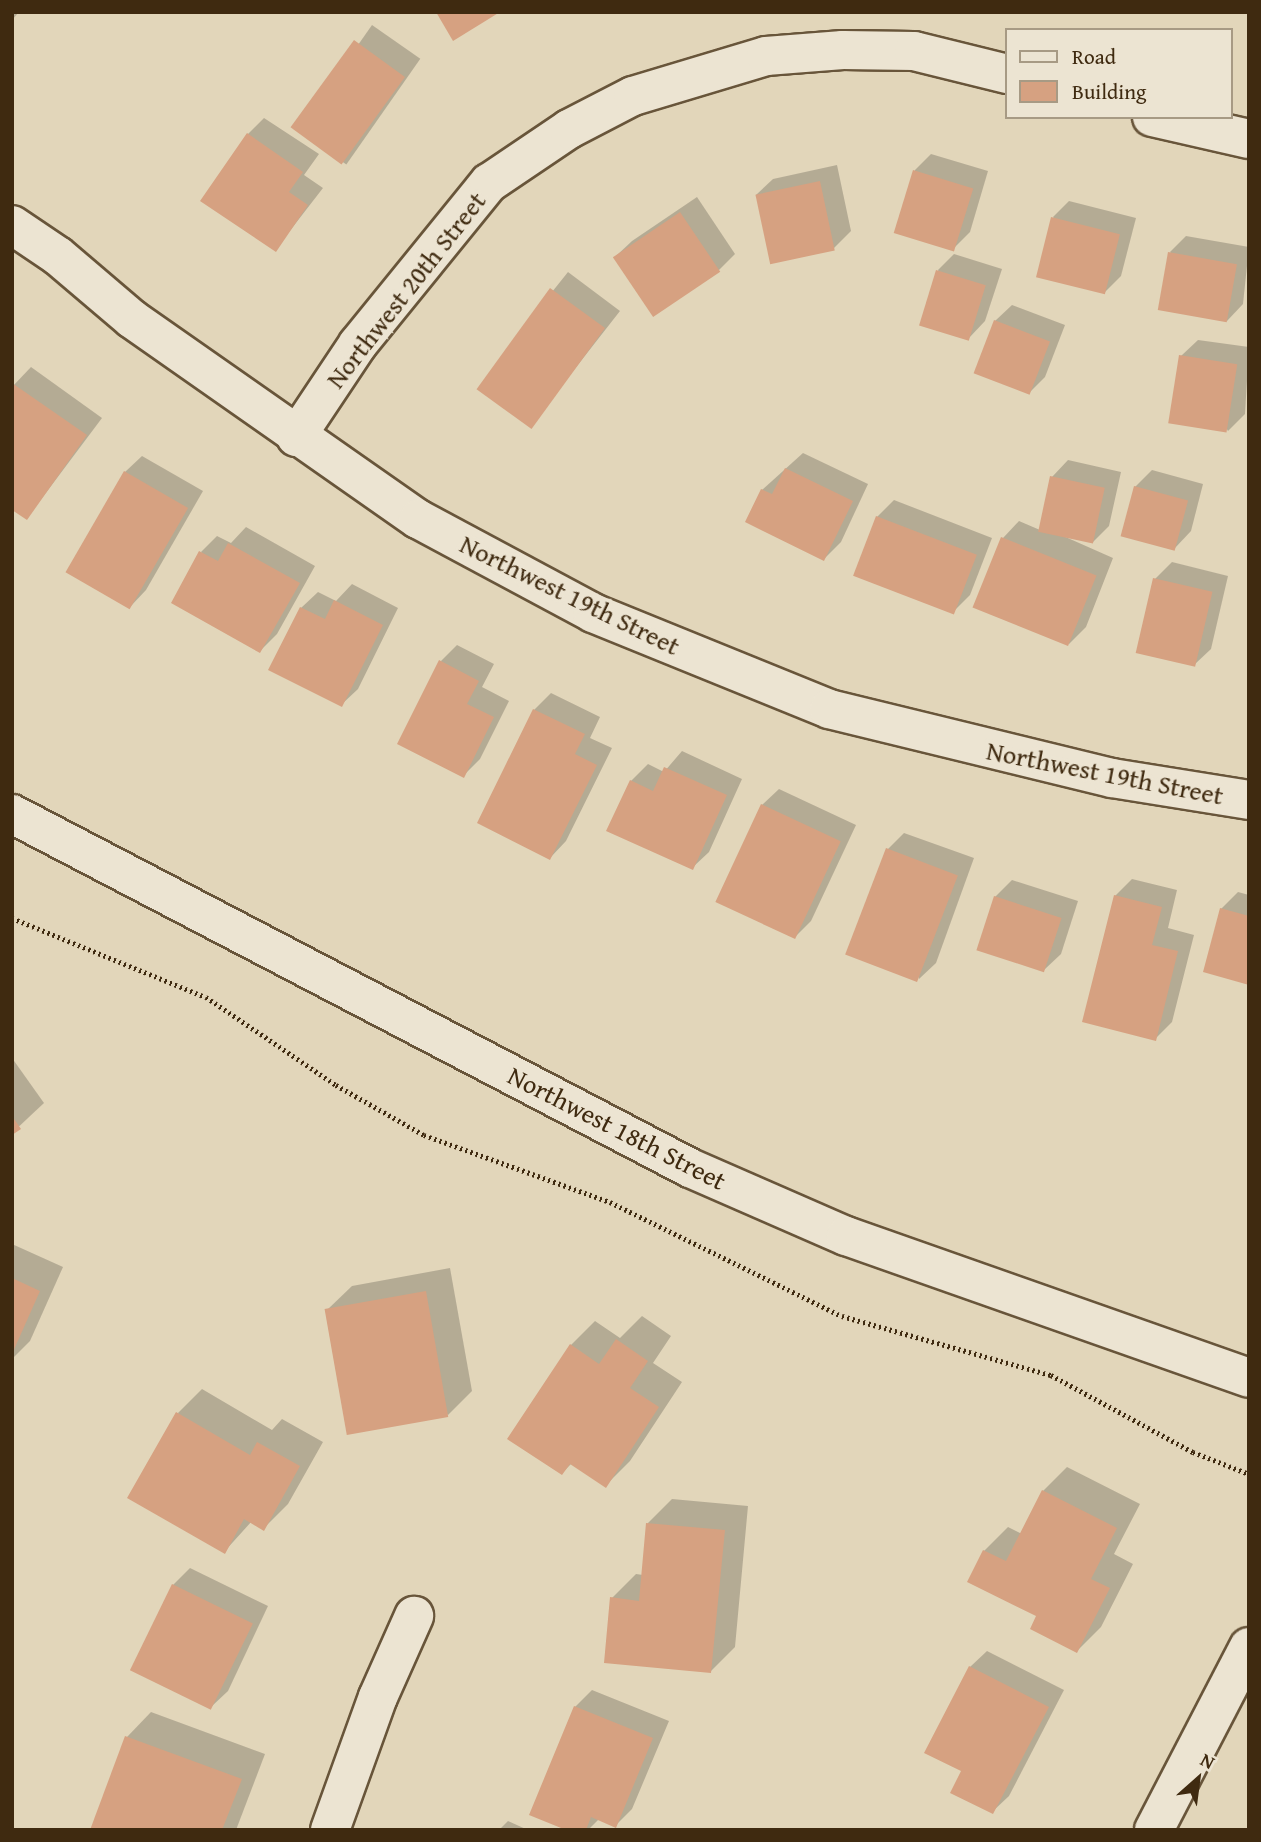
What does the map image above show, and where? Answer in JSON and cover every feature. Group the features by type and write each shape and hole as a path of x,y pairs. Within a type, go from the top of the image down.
{"street":[{"name":"Northwest 20th Street","path":"296,438 358,344 489,183 569,129 611,107 681,80 766,56 843,50 914,51 1006,74"},
{"path":"1161,119 1249,139"},
{"name":"Northwest 19th Street","path":"12,225 296,438 418,519 593,613 830,709 1057,766 1249,800"},
{"name":"Northwest 18th Street","path":"12,814 690,1168 846,1236 1249,1378"},
{"path":"330,1830 378,1697 414,1616"},
{"path":"1154,1830 1249,1647"}],"path":[{"path":"12,918 206,997 336,1085 424,1135 610,1202 842,1316 1051,1375 1192,1452 1249,1474"}],"building":[{"path":"436,12 500,12 453,41"},
{"path":"354,40 405,77 341,164 291,127"},
{"path":"247,133 303,172 289,192 308,205 276,252 200,201"},
{"path":"913,170 973,188 954,252 894,233"},
{"path":"820,181 835,250 770,264 755,195"},
{"path":"680,212 720,272 653,317 613,257"},
{"path":"1051,217 1120,234 1105,294 1036,277"},
{"path":"1168,252 1237,264 1227,322 1158,310"},
{"path":"936,270 986,285 969,341 919,325"},
{"path":"550,288 605,328 532,429 477,389"},
{"path":"994,320 1050,342 1030,395 974,373"},
{"path":"1179,355 1237,364 1226,432 1168,423"},
{"path":"12,383 87,435 27,520 12,510"},
{"path":"785,468 853,501 824,561 745,522 761,489 772,494"},
{"path":"124,471 188,508 130,609 66,572"},
{"path":"1050,476 1105,488 1093,543 1038,532"},
{"path":"1134,486 1188,500 1175,551 1121,536"},
{"path":"876,516 977,555 954,614 853,576"},
{"path":"1001,537 1096,576 1068,646 973,607"},
{"path":"228,543 300,583 260,653 171,603 199,551 218,561"},
{"path":"1153,578 1212,592 1195,667 1136,653"},
{"path":"334,600 383,625 342,707 268,670 300,607 325,619"},
{"path":"439,660 479,681 467,704 494,717 464,778 397,744"},
{"path":"533,709 585,734 575,754 597,765 550,860 477,823"},
{"path":"664,767 727,795 693,870 606,831 630,780 653,791"},
{"path":"761,804 841,841 795,939 715,902"},
{"path":"886,848 958,876 917,982 845,954"},
{"path":"1114,895 1162,907 1152,945 1178,951 1156,1041 1082,1022"},
{"path":"994,896 1062,918 1044,972 976,950"},
{"path":"1220,908 1249,916 1249,985 1203,972"},
{"path":"12,1116 21,1129 12,1135"},
{"path":"12,1278 40,1291 12,1354"},
{"path":"426,1291 448,1417 347,1435 325,1309"},
{"path":"616,1339 648,1361 630,1388 659,1407 606,1488 570,1464 562,1475 507,1439 570,1344 599,1364"},
{"path":"176,1412 250,1455 257,1442 300,1466 264,1531 244,1519 225,1554 127,1498"},
{"path":"1042,1490 1117,1528 1091,1579 1110,1588 1077,1653 1030,1629 1036,1616 967,1582 983,1550 1006,1561"},
{"path":"646,1523 725,1530 711,1673 604,1663 610,1597 639,1601"},
{"path":"172,1584 253,1623 211,1710 130,1670"},
{"path":"969,1666 1049,1707 993,1814 950,1793 961,1771 924,1753"},
{"path":"574,1706 653,1738 616,1828 591,1817 586,1830 566,1830 529,1815"},
{"path":"125,1736 242,1779 222,1830 90,1830"}]}
